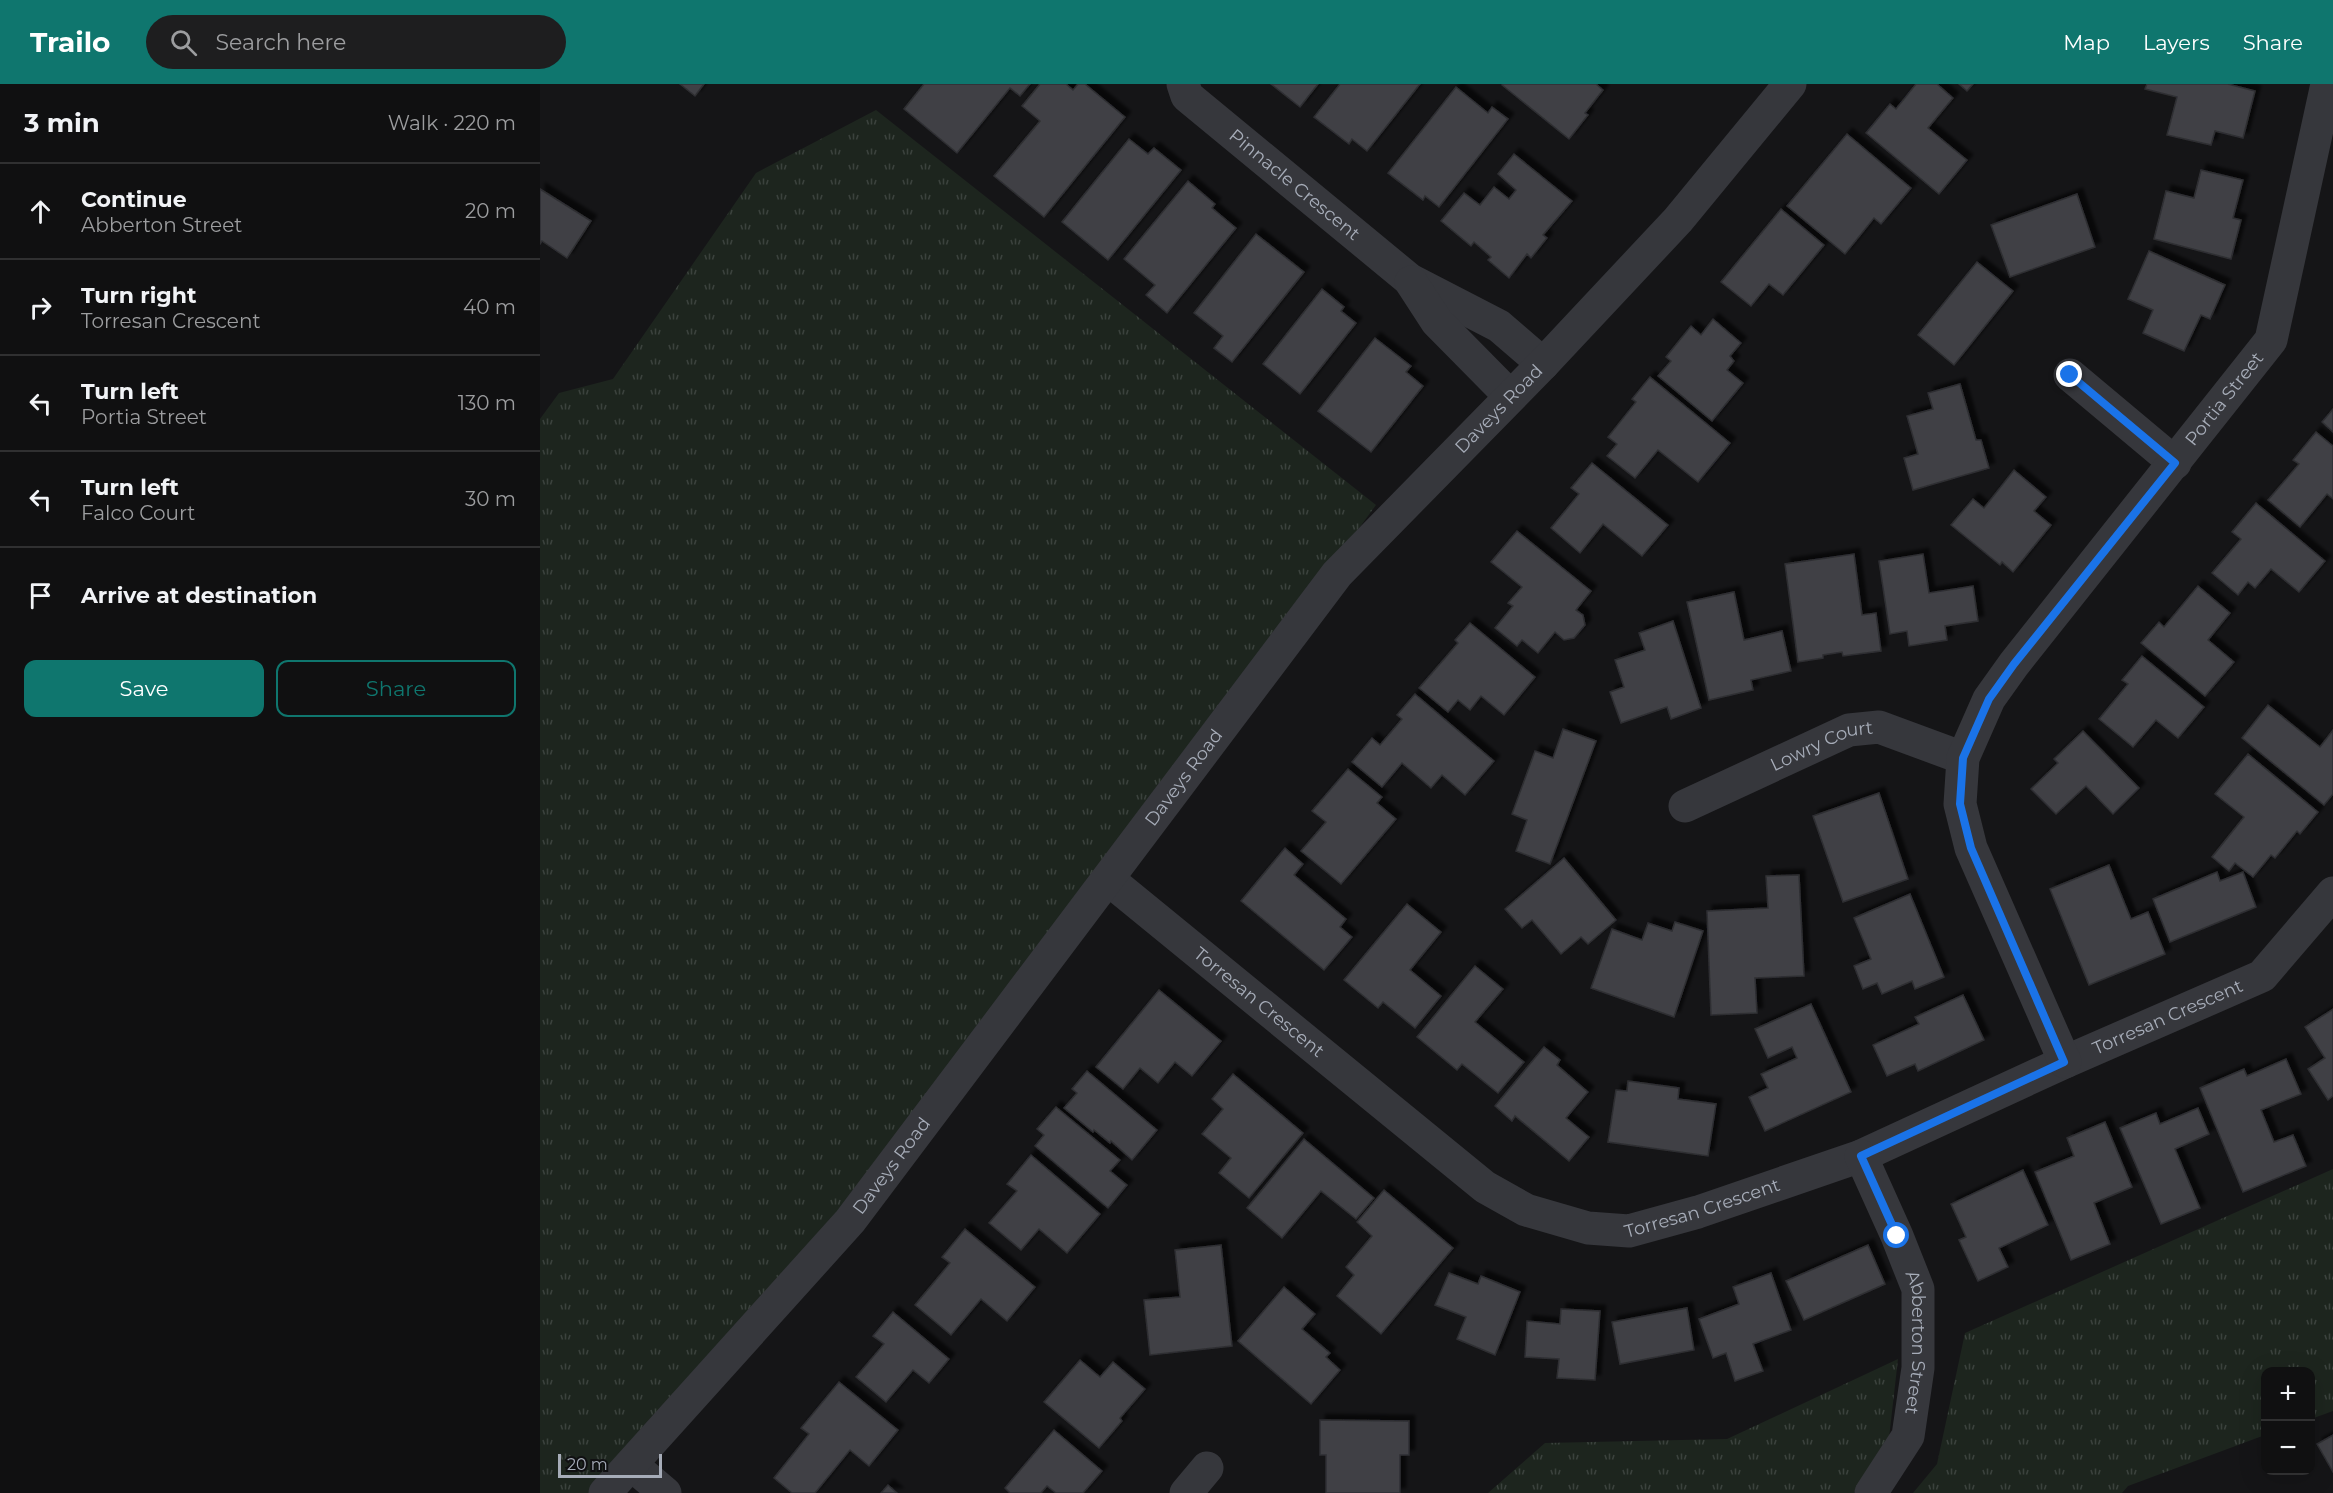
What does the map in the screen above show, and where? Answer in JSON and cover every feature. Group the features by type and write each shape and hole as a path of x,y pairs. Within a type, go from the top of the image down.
{"street":[{"name":"Pinnacle Crescent","path":"1183,84 1187,96 1410,280 1498,326 1543,364"},
{"name":"Daveys Road","path":"605,1493 850,1221 1337,574 1543,364 1678,220 1790,84"},
{"name":"Portia Street","path":"2064,1062 1971,848 1960,804 1963,758 1989,699 2014,664 2271,340 2327,84"},
{"name":"Pinnacle Crescent","path":"1410,280 1437,322 1510,396"},
{"path":"2070,375 2175,463"},
{"name":"Lowry Court","path":"1685,806 1849,730 1879,727 1963,758"},
{"name":"Torresan Crescent","path":"1108,879 1485,1187 1526,1210 1588,1228 1629,1231 1698,1212 1861,1156 2064,1062 2262,976 2333,893"},
{"name":"Abberton Street","path":"1861,1156 1918,1289 1918,1368 1908,1436 1870,1493"},
{"path":"632,1465 665,1493"},
{"path":"1186,1493 1207,1468"}],"green space":[{"path":"876,110 1376,505 864,1203 612,1493 540,1493 540,419 559,393 613,379 756,173"},
{"path":"2333,1169 2333,1411 2315,1418 2315,1367 2261,1367 2261,1436 2128,1486 2122,1493 1913,1493 1937,1464 1965,1333"},
{"path":"1898,1359 1889,1438 1854,1493 1488,1493 1545,1443 1727,1439"}],"building":[{"path":"680,84 704,84 695,96"},
{"path":"924,84 1030,84 1020,96 1010,88 957,153 904,109"},
{"path":"1040,84 1066,84 1073,90 1078,84 1085,84 1125,117 1044,217 994,176 1040,121 1022,106"},
{"path":"1271,84 1318,84 1300,107"},
{"path":"1340,84 1420,84 1367,151 1352,139 1349,144 1314,117"},
{"path":"1503,84 1596,84 1603,90 1585,113 1588,115 1569,139"},
{"path":"1916,84 1937,84 1953,98 1928,128 1967,160 1939,194 1866,133 1890,104 1896,109"},
{"path":"1959,84 1973,84 1967,91"},
{"path":"2147,84 2228,84 2255,91 2243,138 2215,131 2211,145 2167,135 2177,97 2145,89"},
{"path":"1456,87 1488,113 1492,107 1508,119 1439,207 1425,196 1423,200 1388,173"},
{"path":"1847,134 1911,188 1881,224 1874,218 1845,254 1787,206"},
{"path":"1129,139 1148,154 1154,148 1181,170 1108,260 1062,222"},
{"path":"1514,154 1572,201 1543,235 1547,238 1531,258 1527,254 1509,278 1488,260 1491,257 1474,242 1471,246 1441,221 1464,193 1480,205 1494,187 1509,199 1516,190 1498,174"},
{"path":"2201,170 2243,180 2233,218 2241,220 2231,259 2154,239 2166,191 2194,198"},
{"path":"1188,181 1215,204 1212,208 1236,228 1167,313 1146,295 1155,285 1124,259"},
{"path":"540,189 591,221 567,258 542,241 540,244"},
{"path":"2077,194 2095,247 2010,277 1991,225"},
{"path":"1781,209 1824,245 1783,295 1769,284 1751,306 1721,282"},
{"path":"1256,234 1304,272 1232,362 1214,348 1223,336 1194,313"},
{"path":"2149,251 2225,285 2210,319 2201,315 2184,351 2143,333 2153,310 2128,299"},
{"path":"1977,262 2013,291 1954,365 1918,335"},
{"path":"1322,289 1344,307 1341,311 1356,323 1300,394 1263,364"},
{"path":"1713,319 1741,343 1730,356 1734,361 1727,370 1743,383 1712,421 1658,376 1671,361 1666,357 1691,326 1701,335"},
{"path":"1375,338 1411,366 1406,372 1423,386 1371,452 1318,411"},
{"path":"1650,377 1730,443 1698,482 1658,450 1635,478 1607,456 1617,444 1608,437 1636,402 1632,399"},
{"path":"1960,384 1976,440 1981,440 1989,468 1913,490 1904,458 1918,454 1907,416 1933,409 1928,393"},
{"path":"2333,409 2333,432 2322,422"},
{"path":"2316,432 2333,446 2333,499 2327,494 2300,527 2268,500 2299,464 2293,460"},
{"path":"1592,463 1668,525 1642,556 1603,524 1580,553 1551,528 1579,494 1571,488"},
{"path":"2014,470 2046,497 2034,511 2051,525 2013,572 2002,562 2000,565 1951,525 1973,499 1984,508"},
{"path":"2256,503 2325,561 2299,592 2271,569 2255,588 2248,582 2238,595 2212,573 2241,539 2232,532"},
{"path":"1517,531 1591,591 1576,610 1583,615 1585,625 1574,638 1564,640 1555,632 1538,653 1522,640 1517,646 1495,628 1513,606 1508,603 1522,587 1491,562"},
{"path":"1854,554 1862,615 1876,613 1881,651 1843,656 1842,652 1798,662 1785,564"},
{"path":"1923,554 1929,593 1973,586 1978,621 1945,626 1947,640 1909,646 1907,631 1890,634 1879,561"},
{"path":"2198,586 2230,613 2208,640 2234,662 2205,696 2141,643 2159,622 2164,627"},
{"path":"1734,592 1744,640 1782,631 1791,671 1751,680 1753,690 1709,700 1687,602"},
{"path":"1673,621 1701,708 1671,719 1667,707 1621,723 1610,692 1624,687 1615,660 1645,650 1639,633"},
{"path":"1470,623 1535,677 1504,715 1481,696 1470,710 1458,700 1448,712 1419,688 1458,643 1455,640"},
{"path":"2142,656 2204,707 2178,738 2156,720 2133,747 2099,719 2128,684 2122,680"},
{"path":"1415,694 1494,761 1465,795 1442,775 1431,788 1402,763 1382,787 1352,762 1372,738 1380,745 1402,719 1397,715"},
{"path":"2268,705 2320,747 2333,730 2333,794 2324,805 2242,738"},
{"path":"1563,729 1596,741 1550,864 1516,851 1527,820 1512,814 1535,751 1553,758"},
{"path":"2083,731 2139,788 2113,814 2086,786 2056,814 2031,789 2058,763 2054,759"},
{"path":"2248,754 2318,812 2300,834 2297,831 2275,858 2271,855 2253,877 2235,863 2229,871 2212,857 2244,817 2215,794"},
{"path":"1348,769 1382,797 1377,803 1396,819 1341,884 1301,851 1326,822 1312,811"},
{"path":"1879,793 1908,879 1843,902 1813,816"},
{"path":"1285,848 1303,864 1294,875 1346,919 1340,927 1352,937 1324,970 1241,901"},
{"path":"1564,858 1616,920 1588,944 1581,937 1561,954 1532,920 1522,928 1505,909"},
{"path":"2109,865 2131,919 2148,912 2165,954 2089,985 2050,889"},
{"path":"2217,872 2220,881 2243,872 2256,907 2170,942 2153,899"},
{"path":"1799,875 1804,976 1755,978 1757,1013 1711,1015 1707,911 1768,908 1766,876"},
{"path":"1910,894 1944,977 1915,989 1912,981 1882,994 1877,983 1863,989 1854,966 1871,959 1854,918"},
{"path":"1407,904 1441,932 1410,970 1441,996 1415,1028 1383,1002 1378,1008 1344,980"},
{"path":"1675,922 1703,931 1674,1017 1591,988 1612,929 1642,940 1648,923 1672,931"},
{"path":"1475,966 1503,989 1475,1022 1524,1062 1498,1093 1462,1064 1457,1070 1417,1037"},
{"path":"1159,990 1221,1041 1192,1076 1175,1062 1158,1083 1140,1068 1123,1089 1096,1067"},
{"path":"1963,995 1984,1040 1918,1071 1915,1064 1887,1076 1873,1045 1919,1024 1915,1017"},
{"path":"1811,1004 1851,1092 1765,1131 1749,1097 1768,1088 1761,1074 1797,1058 1792,1047 1768,1058 1755,1029"},
{"path":"2333,1009 2333,1096 2328,1100 2308,1069 2325,1058 2305,1027"},
{"path":"1544,1047 1560,1060 1557,1065 1588,1092 1566,1118 1589,1137 1569,1161 1515,1116 1512,1121 1495,1106"},
{"path":"2286,1059 2301,1094 2261,1110 2274,1142 2293,1135 2306,1166 2243,1192 2200,1088 2244,1069 2247,1076"},
{"path":"1087,1071 1157,1130 1132,1160 1111,1141 1110,1143 1094,1130 1093,1132 1064,1108 1077,1093 1072,1089"},
{"path":"1233,1074 1303,1133 1249,1198 1219,1173 1231,1158 1202,1134 1223,1109 1212,1099"},
{"path":"1628,1081 1679,1088 1678,1099 1716,1104 1708,1156 1608,1142 1616,1090 1627,1091"},
{"path":"1056,1107 1120,1160 1110,1171 1127,1185 1108,1208 1035,1146 1044,1135 1037,1129"},
{"path":"2198,1108 2209,1134 2175,1149 2200,1208 2161,1224 2120,1128 2156,1113 2160,1124"},
{"path":"2105,1122 2132,1187 2094,1203 2110,1244 2071,1260 2035,1172 2074,1156 2067,1138"},
{"path":"1304,1139 1374,1198 1356,1219 1321,1191 1282,1238 1247,1208"},
{"path":"1031,1155 1100,1214 1067,1253 1039,1229 1021,1250 989,1223 1017,1191 1007,1184"},
{"path":"2023,1170 2048,1225 1999,1248 2008,1267 1978,1281 1959,1240 1966,1237 1951,1204"},
{"path":"1384,1190 1453,1248 1381,1334 1337,1296 1354,1275 1346,1267 1372,1236 1357,1222"},
{"path":"965,1229 1035,1287 1007,1321 981,1299 951,1335 915,1305 950,1263 942,1257"},
{"path":"1221,1245 1232,1346 1150,1355 1144,1300 1180,1297 1175,1250"},
{"path":"1868,1245 1885,1284 1804,1320 1786,1281"},
{"path":"1449,1273 1478,1284 1481,1276 1520,1292 1495,1355 1457,1339 1466,1317 1435,1305"},
{"path":"1771,1273 1791,1330 1753,1344 1763,1371 1735,1381 1726,1353 1713,1358 1699,1319 1739,1304 1733,1287"},
{"path":"1284,1287 1315,1314 1302,1329 1330,1353 1326,1357 1340,1370 1311,1404 1238,1341"},
{"path":"1687,1308 1694,1350 1620,1364 1612,1322"},
{"path":"1561,1309 1600,1311 1595,1380 1557,1378 1559,1359 1525,1357 1527,1321 1560,1324"},
{"path":"893,1312 949,1359 929,1383 913,1370 886,1402 856,1377 884,1344 873,1336"},
{"path":"1080,1360 1100,1377 1113,1362 1145,1389 1120,1418 1122,1421 1099,1448 1044,1402"},
{"path":"839,1382 898,1430 869,1466 850,1450 815,1493 792,1493 774,1478 809,1434 801,1428"},
{"path":"1320,1420 1409,1421 1409,1455 1400,1455 1400,1493 1326,1493 1326,1455 1320,1455"},
{"path":"1054,1430 1102,1471 1083,1493 1056,1493 1047,1486 1041,1493 1010,1493 1005,1488"},
{"path":"2333,1435 2333,1472 2317,1444"},
{"path":"888,1485 897,1493 881,1493"}],"route":[{"path":"1897,1236 1861,1156 2064,1062 1971,848 1960,804 1963,758 1989,699 2014,664 2175,463 2070,375"}]}
